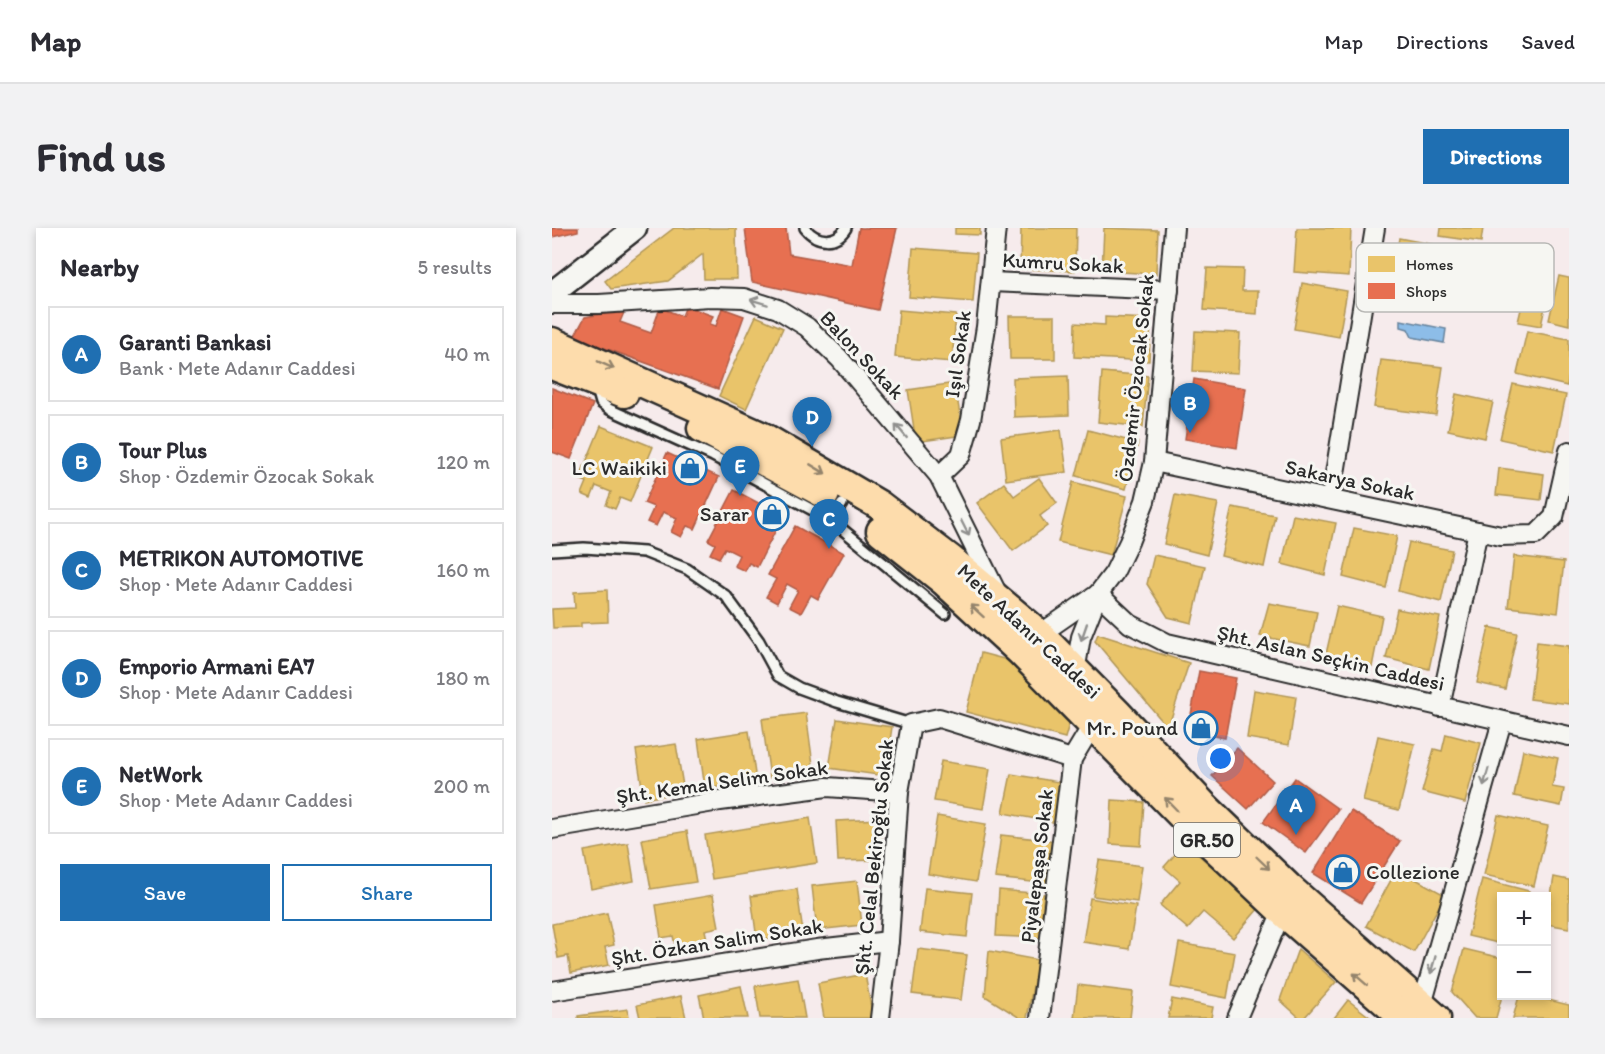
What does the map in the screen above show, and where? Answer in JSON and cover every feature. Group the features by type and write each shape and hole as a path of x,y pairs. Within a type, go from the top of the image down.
{"main road":[{"name":"Mete Adanır Caddesi","path":"552,342 763,437 879,505 951,560 1002,603 1029,643 1093,724 1190,824 1282,910 1421,1014"},
{"name":"Mete Adanır Caddesi","path":"552,365 702,428 836,512 879,528 944,581 1029,643 1075,672 1118,713 1206,807 1421,1014"}],"street":[{"path":"552,293 635,228"},
{"name":"Işıl Sokak","path":"939,476 961,455 972,420 996,228"},
{"name":"Özdemir Özocak Sokak","path":"1029,643 1098,594 1114,573 1145,501 1154,462 1174,228"},
{"path":"1372,243 1375,228"},
{"path":"552,276 591,261"},
{"name":"Kumru Sokak","path":"991,282 1169,290"},
{"name":"Balon Sokak","path":"552,304 599,304 732,297 756,300 778,309 807,327 839,358 939,476 1002,603"},
{"path":"1330,498 1361,312"},
{"name":"Sakarya Sokak","path":"1154,462 1501,536 1536,535 1554,517 1569,451"},
{"path":"1440,707 1478,531"},
{"name":"Özdemir Özocak Sokak","path":"1075,672 1082,638 1098,594"},
{"name":"Şht. Aslan Seçkin Caddesi","path":"1098,594 1130,624 1167,643 1569,736"},
{"name":"Şht. Celal Bekiroğlu Sokak","path":"880,1018 889,941 899,792 911,724 939,718 1072,759"},
{"path":"1421,1014 1502,721"},
{"name":"Piyalepaşa Sokak","path":"1040,1018 1072,759 1093,724"},
{"name":"Şht. Kemal Selim Sokak","path":"552,829 720,801 826,787 899,792"},
{"path":"1237,1018 1282,910"},
{"name":"Şht. Özkan Salim Sokak","path":"552,991 817,949 889,941"}],"lane":[{"path":"805,228 809,234 828,241 842,236 846,228"},
{"path":"836,512 945,614"},
{"path":"552,550 584,548 644,552 687,569 726,596 759,641 778,676 799,688 818,695 911,724"}],"water":[{"path":"1401,320 1446,329 1444,343 1412,337 1408,329 1401,327"}],"building: Homes":[{"path":"674,228 736,228 737,279 704,279 703,254 668,281 611,289 605,281"},
{"path":"955,228 980,228 980,235 955,234"},
{"path":"1021,228 1076,228 1075,271 1020,269"},
{"path":"1104,228 1158,230 1156,274 1102,271"},
{"path":"1297,228 1351,228 1349,276 1294,272"},
{"path":"1441,228 1483,228 1481,242 1440,236"},
{"path":"1399,238 1425,243 1398,243"},
{"path":"913,248 977,253 973,302 909,297"},
{"path":"1207,268 1243,269 1242,291 1258,291 1257,314 1204,310"},
{"path":"1559,276 1569,278 1569,325 1549,320 1551,312 1554,312 1554,298"},
{"path":"1302,283 1347,291 1339,337 1294,329"},
{"path":"899,310 956,315 952,362 895,357"},
{"path":"1520,312 1544,312 1541,326 1518,322"},
{"path":"756,316 783,328 746,409 719,396"},
{"path":"1009,316 1055,316 1055,359 1010,359"},
{"path":"1105,317 1151,319 1149,361 1074,357 1075,323 1105,325"},
{"path":"1195,331 1240,333 1238,373 1193,371"},
{"path":"1527,331 1569,339 1567,386 1517,374"},
{"path":"1381,360 1443,367 1436,415 1374,407"},
{"path":"1102,372 1148,376 1143,427 1098,422"},
{"path":"1068,376 1069,415 1014,417 1013,378"},
{"path":"955,383 963,435 916,442 908,390"},
{"path":"1513,384 1566,395 1554,451 1500,439"},
{"path":"1456,394 1493,402 1485,438 1448,430"},
{"path":"601,426 653,447 630,502 620,498 615,509 606,505 611,492 596,486 591,498 582,494 587,482 579,479"},
{"path":"1061,430 1067,472 1006,480 1001,438"},
{"path":"1088,430 1138,443 1126,489 1076,476"},
{"path":"1499,468 1544,474 1541,500 1496,495"},
{"path":"1039,478 1057,503 1040,516 1047,526 1013,551 977,503 1004,483 1014,496"},
{"path":"1073,482 1127,496 1111,555 1058,542"},
{"path":"1175,495 1218,503 1207,555 1164,544"},
{"path":"1232,507 1275,515 1264,567 1221,556"},
{"path":"1293,515 1336,523 1325,575 1282,564"},
{"path":"1354,528 1397,536 1386,588 1343,577"},
{"path":"1409,542 1452,550 1441,602 1398,591"},
{"path":"1154,555 1205,566 1192,623 1168,617 1147,584"},
{"path":"1514,556 1564,562 1558,613 1508,607"},
{"path":"607,590 608,622 581,623 581,627 553,628 552,609 575,608 574,592"},
{"path":"1269,603 1317,612 1310,646 1260,636"},
{"path":"1337,606 1382,616 1372,667 1326,654"},
{"path":"1397,609 1440,617 1429,669 1386,658"},
{"path":"1489,627 1517,633 1505,689 1477,683"},
{"path":"1098,634 1189,663 1168,728 1095,641"},
{"path":"1537,642 1569,646 1569,704 1530,699"},
{"path":"981,653 1019,663 1071,717 1065,738 966,712"},
{"path":"1254,690 1296,697 1289,745 1247,738"},
{"path":"806,713 814,772 770,778 762,719"},
{"path":"837,719 892,727 885,776 829,768"},
{"path":"749,731 756,781 705,789 698,739"},
{"path":"1446,734 1481,743 1465,803 1422,792 1434,749 1442,751"},
{"path":"1378,736 1415,744 1399,810 1363,801"},
{"path":"676,744 684,792 644,799 636,750"},
{"path":"1523,750 1558,758 1552,787 1564,789 1561,806 1514,796"},
{"path":"941,761 990,769 983,809 934,801"},
{"path":"1011,774 1065,783 1057,823 1003,813"},
{"path":"1112,800 1144,802 1141,846 1110,844"},
{"path":"1498,815 1548,826 1534,886 1484,875"},
{"path":"937,816 986,824 976,882 928,874"},
{"path":"810,818 817,863 712,879 705,835"},
{"path":"881,819 882,860 838,861 836,821"},
{"path":"687,831 696,882 651,889 642,839"},
{"path":"1001,835 1056,841 1050,884 995,878"},
{"path":"628,843 634,881 591,889 584,851"},
{"path":"1185,843 1259,908 1233,938 1203,912 1188,929 1160,905 1180,881 1164,867"},
{"path":"1099,860 1142,866 1137,902 1093,896"},
{"path":"1397,869 1445,895 1414,952 1366,926"},
{"path":"1554,877 1569,880 1569,928 1551,925 1551,895"},
{"path":"1482,879 1529,891 1497,892 1497,943 1468,936"},
{"path":"857,881 862,925 817,930 812,886"},
{"path":"925,888 972,893 967,937 920,932"},
{"path":"797,889 803,933 757,940 751,896"},
{"path":"999,890 1044,894 1040,938 996,936"},
{"path":"713,895 719,927 705,930 709,949 677,954 673,936 661,938 656,905"},
{"path":"1090,898 1136,906 1129,949 1083,942"},
{"path":"607,913 614,945 605,947 609,965 571,973 568,956 558,958 552,924"},
{"path":"1179,943 1235,953 1227,998 1171,987"},
{"path":"918,949 967,955 961,1000 912,994"},
{"path":"1298,949 1336,982 1304,1018 1300,1018 1280,1000"},
{"path":"1464,949 1497,957 1497,1000 1501,1000 1496,1018 1475,1018 1452,992"},
{"path":"989,951 1038,960 1027,1018 1020,1018 985,996"},
{"path":"865,974 873,1018 824,1018 818,983"},
{"path":"798,979 805,1018 760,1018 755,986"},
{"path":"1078,985 1133,992 1130,1018 1074,1018"},
{"path":"741,986 748,1018 704,1018 699,995"},
{"path":"681,996 686,1018 640,1018 637,1005"},
{"path":"1172,999 1213,1007 1211,1018 1168,1018"},
{"path":"1348,1000 1371,1018 1334,1018"},
{"path":"1518,1000 1548,1000 1569,1005 1569,1018 1513,1018"},
{"path":"628,1009 629,1018 578,1018 578,1016"}],"building: Shops":[{"path":"552,228 578,228 578,231 552,237"},
{"path":"745,228 786,228 789,254 852,265 859,228 897,228 878,310 752,282"},
{"path":"686,306 713,316 710,324 716,326 722,308 744,316 718,389 574,337 585,317 625,310 620,322 651,333 660,308 682,316"},
{"path":"1194,379 1246,388 1237,448 1185,439"},
{"path":"552,388 593,404 571,459 552,452"},
{"path":"667,453 719,477 695,529 687,526 681,537 671,532 677,518 663,512 656,526 647,522 654,507 644,503"},
{"path":"734,490 783,516 757,567 749,563 745,571 734,566 739,555 725,548 719,558 710,554 715,544 708,540"},
{"path":"795,526 844,553 818,599 811,595 801,613 789,607 798,590 787,584 777,603 766,597 776,579 768,575"},
{"path":"1199,671 1236,678 1225,738 1188,731"},
{"path":"1237,748 1273,781 1248,809 1212,776"},
{"path":"1295,778 1338,809 1306,853 1263,822"},
{"path":"1351,811 1400,841 1361,903 1313,873"}],"place":[{"name":"Tour Plus","path":"1190,433"},
{"name":"Emporio Armani EA7","path":"812,447"},
{"name":"LC Waikiki","path":"690,468"},
{"name":"NetWork","path":"740,496"},
{"name":"Sarar","path":"772,514"},
{"name":"METRIKON AUTOMOTIVE","path":"829,549"},
{"name":"Mr. Pound","path":"1201,728"},
{"name":"Garanti Bankasi","path":"1296,835"},
{"name":"Collezione","path":"1343,872"}]}
